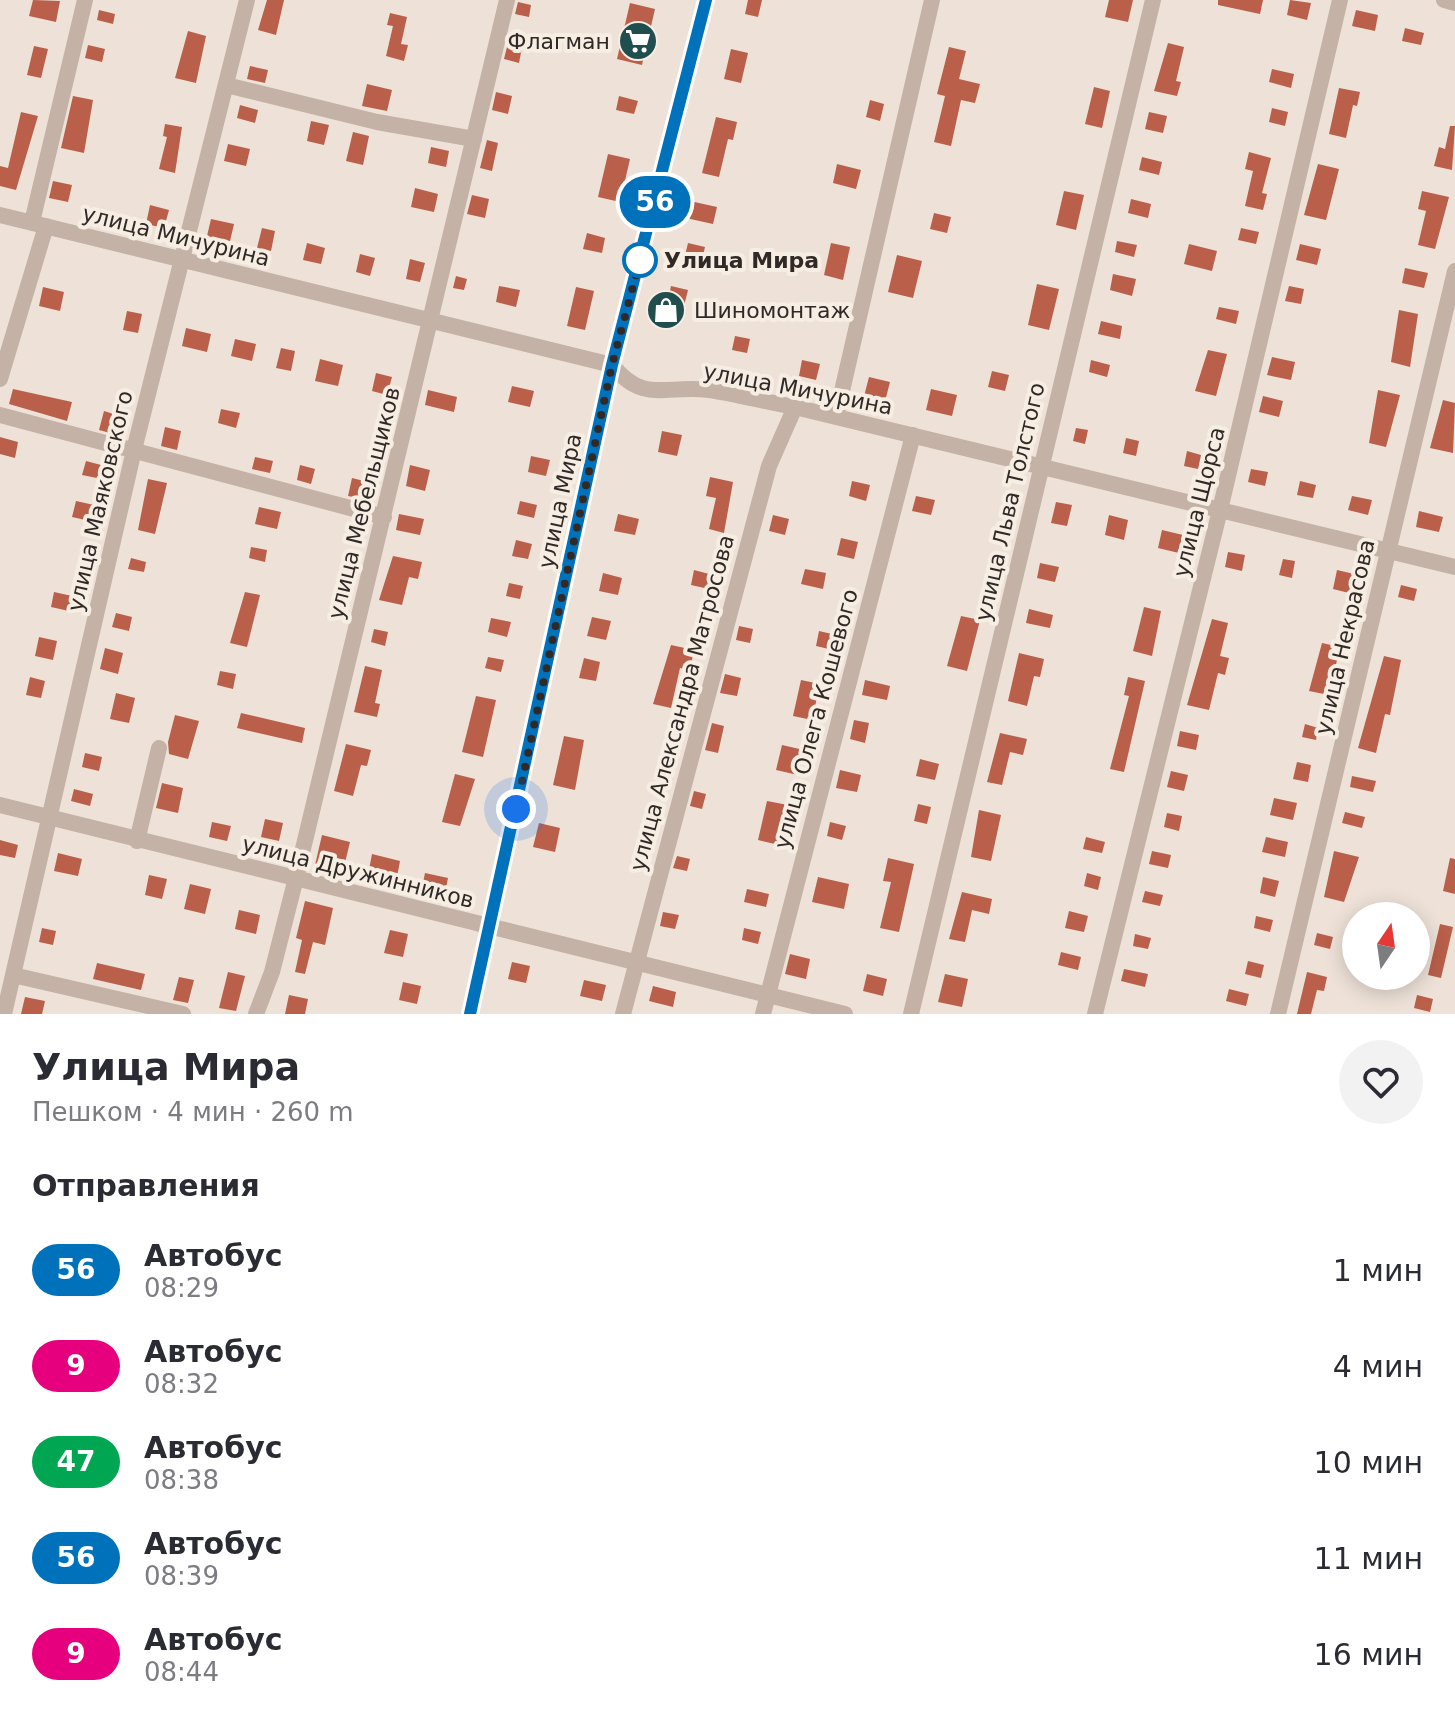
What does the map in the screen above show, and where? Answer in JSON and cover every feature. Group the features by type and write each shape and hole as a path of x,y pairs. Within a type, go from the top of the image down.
{"street":[{"path":"0,379 39,224 85,0"},
{"name":"улица Маяковского","path":"4,1014 134,450 247,0"},
{"name":"улица Мебельщиков","path":"256,1014 272,972 296,878 507,0"},
{"name":"улица Мира","path":"470,1014 612,365 706,0"},
{"path":"836,417 932,0"},
{"name":"улица Льва Толстого","path":"911,1014 1153,0"},
{"name":"улица Щорса","path":"1095,1014 1220,510 1340,0"},
{"path":"1444,0 1455,3"},
{"path":"226,85 377,122 474,139"},
{"name":"улица Мичурина","path":"0,215 612,365 626,382 655,392 705,389 795,407 1455,567"},
{"name":"улица Некрасова","path":"1278,1014 1455,271"},
{"name":"улица Александра Матросова","path":"623,1014 769,466 795,407"},
{"path":"0,415 384,517"},
{"name":"улица Олега Кошевого","path":"763,1014 913,435"},
{"path":"137,841 159,748"},
{"name":"улица Дружинников","path":"0,805 845,1014"},
{"path":"13,975 183,1014"}],"building":[{"path":"33,0 60,1 56,22 29,16"},
{"path":"267,0 284,0 276,35 258,30"},
{"path":"748,0 762,0 758,17 745,14"},
{"path":"1109,0 1133,0 1128,22 1105,17"},
{"path":"1218,0 1263,0 1260,14 1218,5"},
{"path":"1290,0 1311,3 1307,20 1287,15"},
{"path":"518,2 531,5 529,17 515,14"},
{"path":"630,3 655,9 642,65 617,59"},
{"path":"99,10 115,14 113,24 97,20"},
{"path":"1356,10 1378,15 1375,31 1352,26"},
{"path":"390,13 407,17 401,44 408,45 404,61 386,56 393,26 387,25"},
{"path":"1405,28 1424,33 1421,45 1402,41"},
{"path":"188,31 206,36 196,83 175,78"},
{"path":"508,43 522,47 519,63 504,59"},
{"path":"1168,43 1184,47 1176,81 1181,82 1177,96 1154,91"},
{"path":"88,45 105,49 102,62 85,58"},
{"path":"34,46 48,49 41,78 27,75"},
{"path":"949,47 966,51 959,79 980,84 975,103 961,100 951,146 934,142 945,96 937,94"},
{"path":"731,49 748,53 741,83 724,79"},
{"path":"250,66 268,70 265,83 247,79"},
{"path":"1272,69 1294,74 1291,88 1269,82"},
{"path":"367,84 392,90 387,111 362,106"},
{"path":"1094,87 1110,91 1102,128 1085,124"},
{"path":"1339,88 1360,92 1357,106 1353,105 1346,138 1329,134"},
{"path":"496,92 512,96 508,114 492,110"},
{"path":"73,96 93,100 84,153 61,148"},
{"path":"619,96 638,101 634,114 616,110"},
{"path":"870,100 884,104 880,121 866,117"},
{"path":"240,105 258,110 255,123 237,118"},
{"path":"1272,108 1288,112 1285,126 1269,122"},
{"path":"21,112 38,116 16,190 0,186 0,166 8,168"},
{"path":"1149,112 1167,116 1163,133 1145,129"},
{"path":"716,117 737,122 733,140 728,139 719,177 702,173"},
{"path":"311,121 329,125 324,145 307,141"},
{"path":"165,124 182,127 175,173 159,169 167,137 163,136"},
{"path":"1450,126 1455,126 1452,170 1434,166 1439,147 1445,149"},
{"path":"353,132 369,136 363,165 346,161"},
{"path":"487,140 498,143 492,171 480,168"},
{"path":"228,144 250,149 246,166 224,161"},
{"path":"431,147 449,151 446,167 428,163"},
{"path":"1249,152 1271,158 1262,193 1267,194 1263,210 1245,206 1253,171 1245,169"},
{"path":"608,154 630,159 620,202 598,197"},
{"path":"1142,157 1162,162 1159,175 1139,170"},
{"path":"837,164 861,170 856,189 833,183"},
{"path":"1318,164 1339,169 1326,220 1304,215"},
{"path":"53,181 72,185 68,202 49,198"},
{"path":"415,188 438,194 434,212 411,207"},
{"path":"1064,191 1084,195 1076,230 1056,225"},
{"path":"1422,191 1449,197 1435,249 1418,245 1426,211 1418,209"},
{"path":"472,195 489,199 485,218 467,214"},
{"path":"1131,199 1151,204 1148,218 1128,213"},
{"path":"690,201 717,207 713,224 686,218"},
{"path":"150,205 169,210 164,228 146,224"},
{"path":"934,213 951,217 947,233 930,229"},
{"path":"211,219 234,224 230,241 207,236"},
{"path":"262,228 275,231 271,251 257,248"},
{"path":"1241,228 1259,232 1256,244 1238,240"},
{"path":"587,233 605,238 602,253 583,249"},
{"path":"1117,241 1137,245 1134,257 1115,252"},
{"path":"307,243 325,248 321,264 303,260"},
{"path":"688,243 705,247 700,268 683,264"},
{"path":"831,243 850,247 843,280 824,275"},
{"path":"1189,244 1217,251 1212,271 1184,264"},
{"path":"1300,244 1321,249 1317,265 1296,260"},
{"path":"360,254 375,258 370,276 356,272"},
{"path":"897,255 922,261 913,298 888,292"},
{"path":"410,259 425,263 420,282 406,279"},
{"path":"1405,268 1428,273 1424,288 1402,283"},
{"path":"1113,274 1136,279 1132,296 1110,290"},
{"path":"456,276 467,279 464,290 453,288"},
{"path":"1037,284 1059,289 1049,330 1028,325"},
{"path":"499,286 520,290 516,307 496,302"},
{"path":"671,286 688,290 682,314 666,310"},
{"path":"1289,286 1304,289 1301,304 1285,301"},
{"path":"43,287 64,292 60,311 39,306"},
{"path":"576,287 594,291 585,330 567,326"},
{"path":"1219,307 1239,311 1236,324 1216,319"},
{"path":"1399,310 1418,314 1410,367 1391,362"},
{"path":"127,311 142,314 138,333 123,330"},
{"path":"1101,321 1122,326 1120,339 1098,334"},
{"path":"186,328 211,334 207,352 182,346"},
{"path":"735,336 750,339 747,353 732,350"},
{"path":"235,339 256,344 252,361 231,356"},
{"path":"281,348 295,351 291,371 276,368"},
{"path":"1208,350 1227,354 1216,396 1195,391"},
{"path":"1272,357 1295,362 1291,380 1267,375"},
{"path":"320,359 343,365 338,386 315,381"},
{"path":"802,360 820,364 816,380 799,376"},
{"path":"1091,360 1110,365 1107,377 1089,372"},
{"path":"992,371 1009,375 1005,391 988,387"},
{"path":"376,373 392,377 387,395 372,391"},
{"path":"869,377 890,382 884,405 863,400"},
{"path":"512,386 534,391 530,407 508,402"},
{"path":"13,389 72,402 67,421 9,404"},
{"path":"931,389 957,395 952,416 926,410"},
{"path":"428,390 457,397 454,412 425,405"},
{"path":"1378,390 1400,395 1386,447 1369,443"},
{"path":"1263,396 1283,401 1279,417 1259,412"},
{"path":"1443,400 1455,403 1453,453 1430,448"},
{"path":"221,409 240,413 236,428 218,423"},
{"path":"104,411 120,416 114,434 99,430"},
{"path":"165,427 181,431 177,450 161,446"},
{"path":"1076,428 1088,430 1085,444 1073,441"},
{"path":"662,431 682,435 677,456 658,452"},
{"path":"0,437 18,442 15,458 0,454"},
{"path":"1126,438 1139,441 1136,456 1123,453"},
{"path":"1187,451 1201,455 1198,469 1184,466"},
{"path":"531,456 550,460 546,476 528,472"},
{"path":"255,457 273,461 270,473 252,469"},
{"path":"86,461 105,466 102,479 82,475"},
{"path":"300,465 315,469 311,484 297,480"},
{"path":"410,465 430,470 425,491 406,486"},
{"path":"1251,469 1268,472 1265,486 1248,482"},
{"path":"710,477 733,482 724,533 709,529 716,498 706,496"},
{"path":"352,478 368,482 364,499 348,496"},
{"path":"148,479 167,483 155,534 138,530"},
{"path":"852,481 870,485 866,501 849,496"},
{"path":"1300,481 1316,485 1313,498 1297,495"},
{"path":"916,496 935,500 931,515 912,511"},
{"path":"1352,496 1372,500 1368,515 1348,510"},
{"path":"76,501 94,505 90,521 72,517"},
{"path":"520,501 537,505 534,518 517,514"},
{"path":"1056,502 1072,505 1067,526 1051,523"},
{"path":"259,507 281,512 277,529 255,524"},
{"path":"1419,511 1443,517 1439,532 1416,527"},
{"path":"399,514 424,519 420,535 396,530"},
{"path":"618,514 639,519 635,535 614,531"},
{"path":"773,515 789,519 785,535 769,531"},
{"path":"1109,515 1128,520 1124,540 1105,535"},
{"path":"1162,530 1183,535 1179,553 1158,548"},
{"path":"841,538 858,542 854,559 837,555"},
{"path":"516,540 532,544 528,559 512,556"},
{"path":"251,547 267,550 265,562 249,558"},
{"path":"1228,552 1245,555 1242,571 1225,567"},
{"path":"393,556 422,562 418,579 409,577 402,605 379,600"},
{"path":"131,558 146,562 144,572 128,569"},
{"path":"1283,559 1295,561 1292,578 1279,575"},
{"path":"1040,563 1059,567 1055,582 1037,578"},
{"path":"805,569 826,573 823,589 801,584"},
{"path":"694,570 713,575 709,589 691,585"},
{"path":"1337,570 1354,574 1349,593 1333,589"},
{"path":"603,573 622,578 618,595 599,591"},
{"path":"509,583 523,586 520,599 506,596"},
{"path":"1401,585 1417,589 1414,601 1398,597"},
{"path":"54,592 72,596 69,611 51,607"},
{"path":"245,592 260,595 247,647 230,643"},
{"path":"1144,607 1161,611 1152,656 1133,651"},
{"path":"1029,609 1053,615 1050,628 1026,623"},
{"path":"116,613 132,617 129,631 112,627"},
{"path":"961,616 980,620 967,671 947,666"},
{"path":"592,617 611,621 606,640 587,636"},
{"path":"491,618 511,622 507,637 488,632"},
{"path":"1212,619 1228,623 1220,656 1229,658 1225,675 1218,673 1209,710 1187,705"},
{"path":"739,626 753,629 750,643 736,640"},
{"path":"374,629 388,632 385,646 371,642"},
{"path":"819,631 832,634 829,649 816,646"},
{"path":"39,637 57,641 53,660 35,656"},
{"path":"1322,643 1340,647 1329,695 1309,691"},
{"path":"671,645 694,650 690,670 680,668 671,708 653,704"},
{"path":"105,648 123,653 118,674 100,669"},
{"path":"1019,653 1044,659 1040,677 1034,676 1027,706 1008,701"},
{"path":"1384,656 1401,660 1390,715 1385,714 1376,753 1358,748"},
{"path":"488,657 504,660 501,672 485,668"},
{"path":"584,658 600,662 596,681 579,678"},
{"path":"365,666 382,670 375,703 380,704 377,717 354,712"},
{"path":"220,671 236,674 233,689 217,685"},
{"path":"725,674 741,678 737,696 720,693"},
{"path":"30,677 45,681 41,698 26,695"},
{"path":"1128,677 1145,681 1124,772 1110,769 1129,696 1124,695"},
{"path":"801,680 820,684 812,720 793,716"},
{"path":"865,680 890,686 887,700 862,695"},
{"path":"116,693 135,698 129,723 110,719"},
{"path":"476,696 496,700 483,757 462,752"},
{"path":"241,713 305,728 302,743 237,728"},
{"path":"175,715 199,721 188,759 169,754 168,742"},
{"path":"854,720 869,723 865,743 850,739"},
{"path":"712,723 724,726 718,753 705,750"},
{"path":"1305,724 1318,728 1316,740 1302,737"},
{"path":"1180,731 1199,735 1196,750 1177,746"},
{"path":"1000,733 1027,739 1023,755 1010,752 1002,785 987,782"},
{"path":"564,736 584,740 575,790 553,785"},
{"path":"346,744 371,750 367,766 361,765 353,796 334,791"},
{"path":"782,745 804,750 798,775 776,770"},
{"path":"85,753 102,757 99,771 82,767"},
{"path":"920,759 939,764 935,780 916,776"},
{"path":"1297,762 1311,765 1308,782 1293,779"},
{"path":"840,770 861,775 857,792 836,788"},
{"path":"1171,771 1188,775 1184,791 1167,787"},
{"path":"455,774 475,779 460,826 442,822"},
{"path":"1352,776 1376,781 1373,792 1350,787"},
{"path":"162,783 183,788 178,813 156,808"},
{"path":"74,789 93,794 90,806 71,801"},
{"path":"694,791 706,794 702,809 690,806"},
{"path":"1274,798 1297,803 1293,820 1270,815"},
{"path":"767,801 788,805 779,845 758,840"},
{"path":"918,804 931,807 927,824 914,821"},
{"path":"979,810 1001,815 991,861 971,857"},
{"path":"1345,812 1365,817 1362,828 1342,823"},
{"path":"1167,813 1182,816 1179,831 1164,827"},
{"path":"265,819 283,823 279,841 261,837"},
{"path":"212,822 231,826 227,841 209,837"},
{"path":"830,822 846,826 842,840 827,836"},
{"path":"539,823 560,828 555,852 533,847"},
{"path":"322,835 350,842 343,871 315,865"},
{"path":"1086,837 1105,842 1102,853 1083,849"},
{"path":"1266,837 1288,842 1285,857 1262,852"},
{"path":"0,840 18,845 15,858 0,855"},
{"path":"1152,851 1171,855 1168,868 1149,864"},
{"path":"1334,851 1359,857 1344,902 1324,897"},
{"path":"58,853 82,859 78,876 54,871"},
{"path":"372,854 400,861 396,882 368,875"},
{"path":"677,856 690,859 687,871 673,868"},
{"path":"888,858 914,864 899,932 880,928 891,882 883,881"},
{"path":"1450,858 1455,859 1455,894 1443,891"},
{"path":"425,873 448,878 445,893 422,888"},
{"path":"1087,873 1101,877 1098,890 1084,886"},
{"path":"149,875 167,879 162,899 145,895"},
{"path":"818,877 849,884 844,909 812,902"},
{"path":"1263,877 1279,881 1275,897 1260,893"},
{"path":"190,884 211,889 205,914 184,909"},
{"path":"747,889 769,894 766,907 744,902"},
{"path":"1145,891 1163,895 1160,906 1142,902"},
{"path":"962,892 992,899 989,914 972,910 965,942 949,939"},
{"path":"305,901 333,908 325,945 313,942 305,974 295,972 302,940 296,938"},
{"path":"239,910 260,915 256,934 235,929"},
{"path":"1069,911 1088,916 1084,932 1065,928"},
{"path":"663,912 679,915 675,929 660,926"},
{"path":"1256,916 1273,920 1270,932 1254,928"},
{"path":"1440,924 1453,927 1441,978 1430,975"},
{"path":"42,928 56,931 53,945 39,942"},
{"path":"744,928 761,932 758,944 742,940"},
{"path":"390,930 408,934 403,957 384,953"},
{"path":"1317,933 1333,937 1330,949 1314,945"},
{"path":"1135,934 1151,938 1148,949 1133,946"},
{"path":"1061,952 1081,957 1078,970 1058,965"},
{"path":"790,954 810,959 806,979 785,974"},
{"path":"1248,961 1264,965 1261,978 1245,974"},
{"path":"512,962 530,966 526,983 508,979"},
{"path":"97,963 145,974 141,990 93,979"},
{"path":"1124,969 1148,974 1145,987 1121,981"},
{"path":"228,972 245,976 236,1011 219,1008"},
{"path":"1307,972 1327,977 1324,991 1317,990 1311,1014 1297,1014"},
{"path":"867,974 887,979 883,996 863,991"},
{"path":"945,974 968,979 962,1007 938,1002"},
{"path":"179,977 194,980 188,1003 173,1000"},
{"path":"584,980 606,985 602,1001 580,996"},
{"path":"403,982 421,986 417,1004 399,1000"},
{"path":"653,986 676,992 673,1007 649,1001"},
{"path":"1229,989 1249,994 1246,1006 1226,1001"},
{"path":"289,995 308,999 305,1014 285,1014"},
{"path":"1417,995 1433,999 1430,1012 1414,1008"},
{"path":"25,997 45,1001 42,1014 21,1014"}],"bus line":[{"name":"56","path":"470,1014 612,365 706,0"}],"place":[{"name":"Флагман","path":"638,41"},
{"name":"Улица Мира","path":"640,260"},
{"name":"Шиномонтаж","path":"666,310"}],"route":[{"path":"516,809 612,365 640,260"}]}
